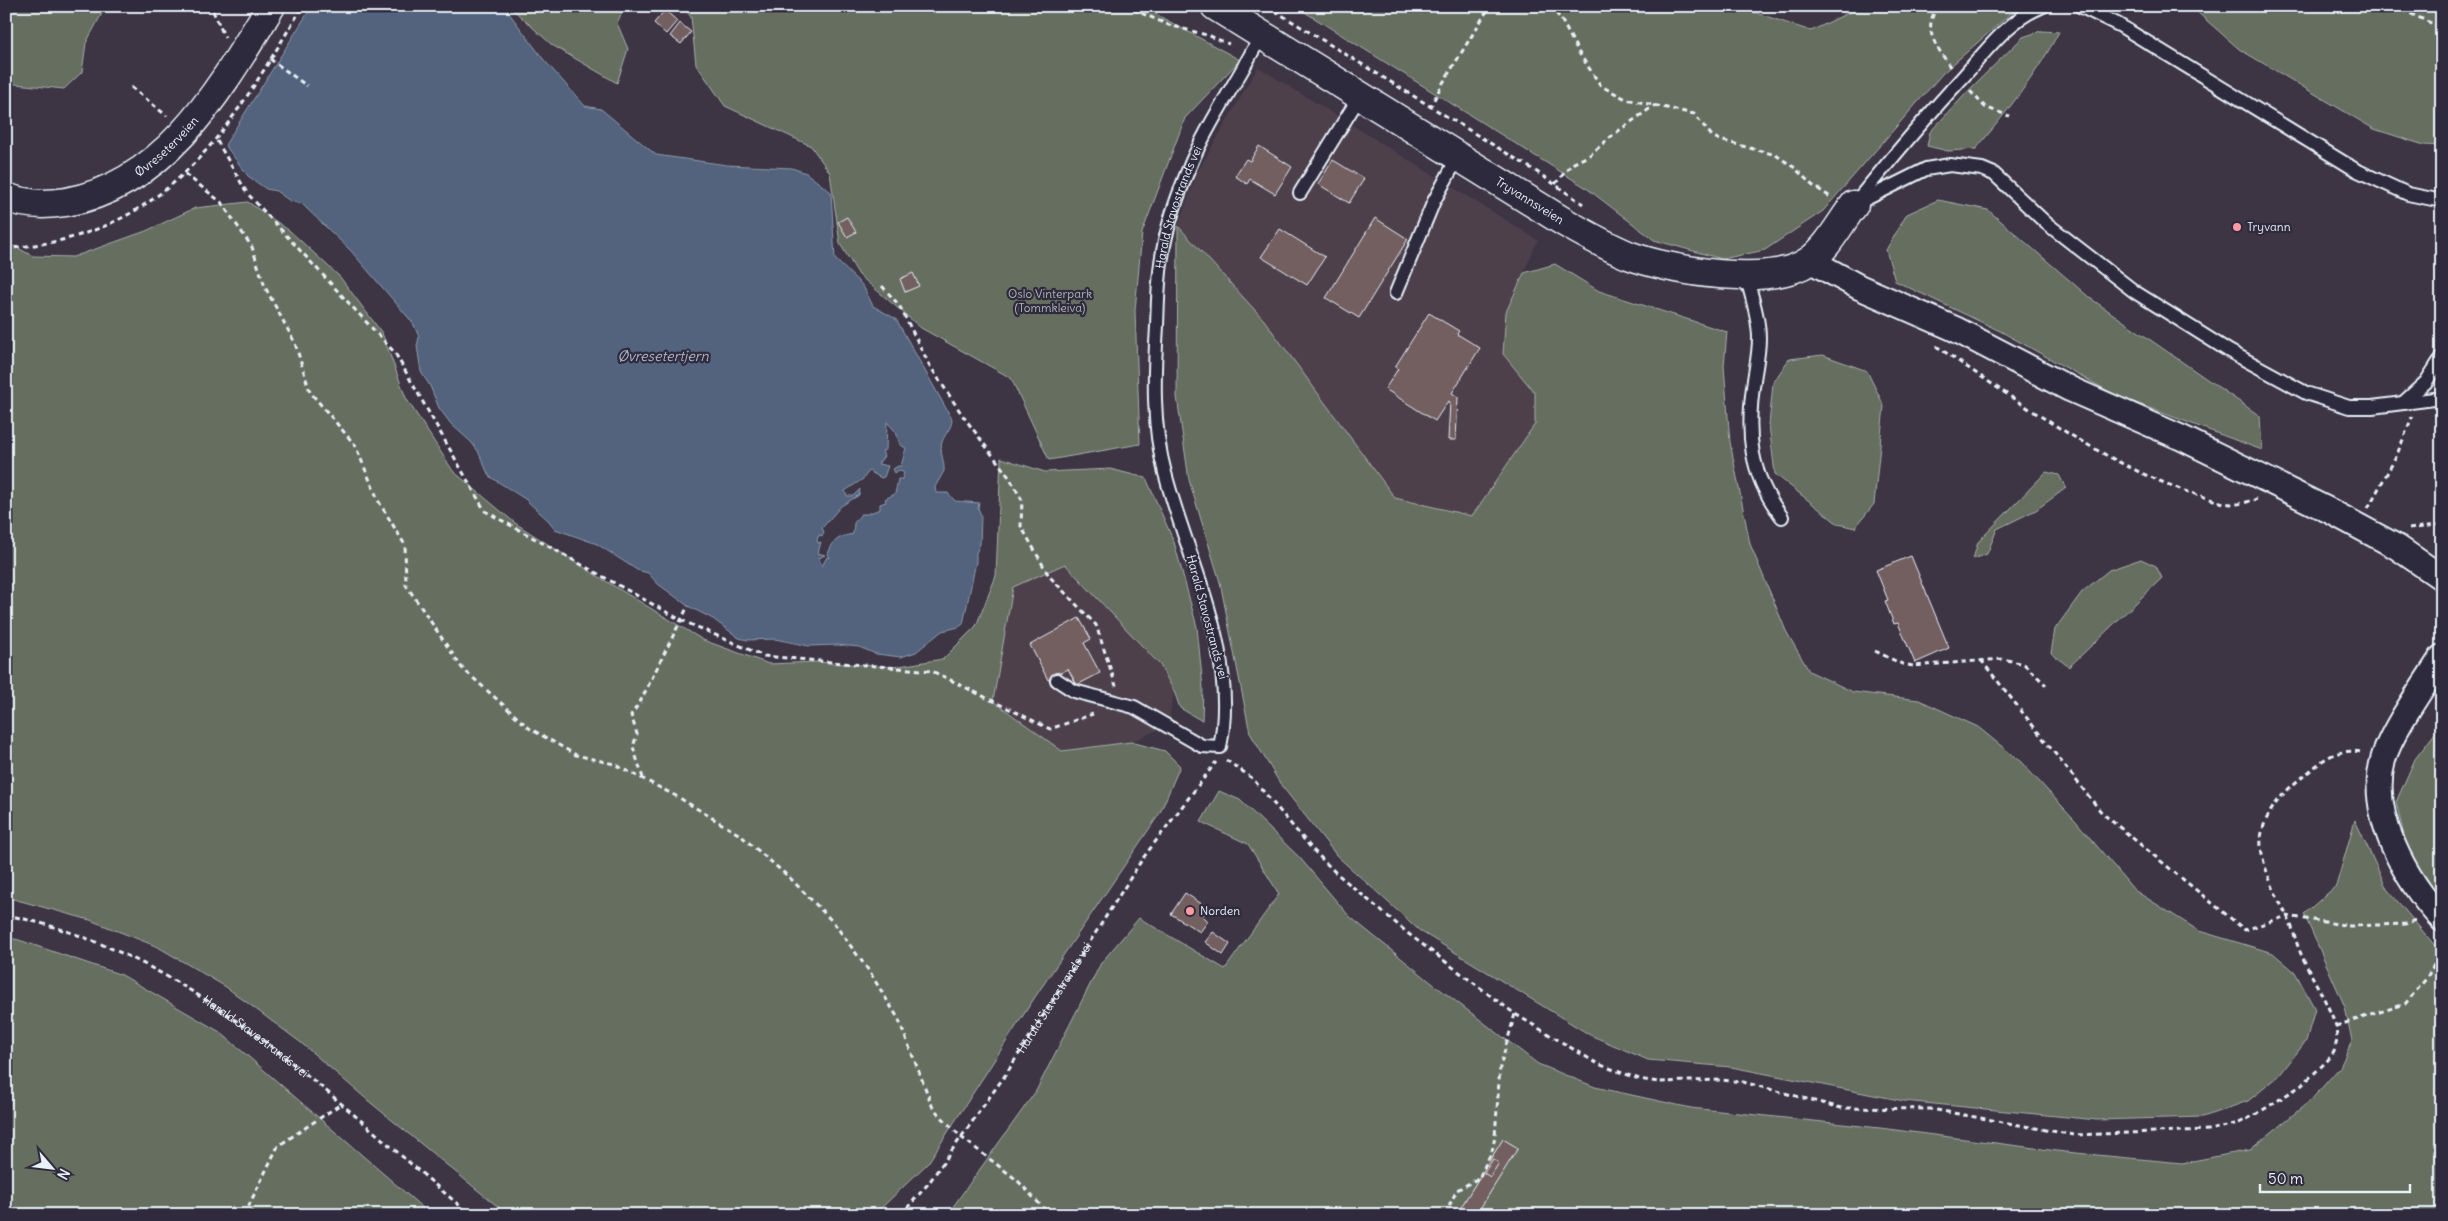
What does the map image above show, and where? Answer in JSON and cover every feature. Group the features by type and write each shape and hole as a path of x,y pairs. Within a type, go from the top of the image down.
{"street":[{"name":"Tryvannsveien","path":"1215,6 1571,226 1628,255 1688,270 1746,275 1776,274 1794,269 1811,260 1852,207"},
{"name":"Øvreseterveien","path":"6,197 24,203 50,204 79,200 99,193 142,170 184,132 210,101 260,16"},
{"path":"1811,260 1860,286 1955,328 2070,389 2182,438 2355,525 2397,547 2442,578"},
{"path":"2438,915 2408,875 2393,847 2386,825 2380,790 2383,759 2391,741 2442,657"}],"lane":[{"path":"1852,207 1958,81 2014,22 2028,12 2042,6"},
{"path":"2080,6 2119,25 2356,170 2408,194 2442,201"},
{"name":"Harald Stavostrands vei","path":"1220,752 1226,717 1224,676 1207,608 1165,474 1158,443 1155,362 1159,289 1165,243 1192,162 1261,35"},
{"path":"1300,193 1360,96"},
{"path":"1396,294 1434,201 1458,157"},
{"path":"1852,207 1926,169 1950,165 1982,169 1994,174 2046,223 2135,292 2272,375 2306,393 2349,407 2410,403 2442,398"},
{"path":"1746,275 1759,329 1750,418 1753,455 1767,498 1782,517"},
{"path":"2410,403 2442,357"},
{"path":"1056,680 1074,691 1122,703 1156,719 1192,742 1220,752"}],"path":[{"path":"6,249 60,240 98,228 131,214 163,193 185,174 217,141 303,6"},
{"path":"1124,6 1168,25 1210,36"},
{"path":"1430,108 1441,86 1490,6"},
{"path":"1550,6 1561,19 1579,53 1601,86 1626,99 1656,104 1694,114 1712,136 1720,140 1776,155 1795,168 1812,185 1852,207"},
{"path":"1938,6 1929,26 1931,35 1958,81 1973,93 1985,107 2009,116"},
{"path":"2394,6 2442,28"},
{"path":"270,59 307,86"},
{"path":"130,87 153,104 184,132"},
{"path":"1555,184 1572,164 1590,156 1614,134 1656,104"},
{"path":"217,141 246,193 396,353 485,511 680,620 764,656 932,670 1050,729 1122,703 1096,625 1049,576 1021,526 1022,500 1009,477 939,380 899,305 882,286"},
{"path":"185,174 220,202 252,247 265,286 295,343 310,392 355,445 379,502 404,545 406,585 462,668 529,728 576,755 614,764 678,797 740,835 790,878 834,924 869,971 898,1018 933,1108 961,1137 1017,1180 1050,1215"},
{"path":"1932,344 2054,423 2133,470 2184,490 2230,504 2264,499"},
{"path":"2355,525 2371,504 2396,457 2410,403"},
{"path":"643,779 633,747 637,734 632,715 688,606"},
{"path":"1875,651 1902,664 1913,666 1981,660 2003,660 2024,664 2046,685"},
{"path":"1981,660 2102,813 2245,930 2287,916 2350,926 2406,924 2438,915"},
{"path":"1220,752 1252,778 1313,850 1362,896 1410,935 1515,1014 1598,1064 1639,1079 1658,1082 1722,1080 1744,1082 1841,1108 1931,1109 2091,1136 2209,1130 2239,1123 2279,1102 2302,1085 2328,1061 2334,1052 2337,1040 2336,1026 2296,943 2287,916 2270,878 2261,845 2264,826 2270,811 2290,787 2334,752 2349,750 2364,752 2383,759"},
{"name":"Harald Stavostrands vei","path":"901,1215 928,1184 1006,1074 1143,858 1220,752"},
{"name":"Harald Stavostrands vei","path":"6,915 94,941 142,962 173,979 242,1024 341,1104 471,1215"},
{"path":"2336,1026 2405,1004 2426,979 2442,951"},
{"path":"1448,1215 1450,1204 1458,1190 1479,1178 1492,1151 1495,1138 1496,1095 1500,1067 1515,1014"},
{"path":"252,1215 249,1205 278,1146 341,1104"}],"shaded area":[{"path":"1258,67 1538,240 1507,310 1503,354 1535,393 1535,424 1473,516 1395,498 1264,320 1178,226 1198,171"},
{"path":"1065,564 1160,665 1174,691 1168,725 1131,742 1062,751 993,701 1013,587"}],"green space":[{"path":"6,6 106,6 86,43 82,72 64,89 6,83"},
{"path":"509,6 625,6 617,23 628,49 617,83 552,45"},
{"name":"Oslo Vinterpark (Tommkleiva)","path":"682,6 1141,6 1240,60 1185,118 1142,233 1135,311 1140,444 1049,460 1011,378 921,328 859,275 840,244 830,173 811,146 725,106 696,64 691,17"},
{"path":"1295,6 1735,6 1811,31 1862,6 2027,6 2010,14 1943,73 1823,211 1765,250 1722,259 1654,240 1585,187"},
{"path":"2195,6 2442,6 2442,146 2424,145 2374,129 2239,49 2197,12"},
{"path":"2041,31 2059,32 2031,78 1976,149 1948,151 1927,146 1930,132 1974,85 2023,37"},
{"path":"1938,200 1988,210 2090,298 2260,416 2262,450 2117,396 2000,331 1895,281 1886,250 1907,214"},
{"path":"248,202 290,231 340,277 382,333 406,398 453,471 515,523 599,577 703,640 769,664 816,662 893,667 943,659 976,626 996,576 1001,458 1045,472 1110,469 1146,478 1174,542 1197,627 1203,688 1202,721 1180,708 1174,691 1160,665 1065,564 1013,587 993,701 1062,751 1131,742 1165,751 1180,766 1160,813 1035,997 928,1163 874,1215 508,1215 300,1042 226,987 158,947 90,920 6,897 6,242 33,256 73,257 146,231 195,208"},
{"path":"1178,226 1264,320 1395,498 1472,516 1535,424 1535,393 1503,354 1506,312 1524,273 1555,264 1599,291 1727,332 1724,366 1730,442 1750,544 1786,631 1809,671 1853,692 1919,700 1978,727 2021,762 2075,820 2134,890 2199,931 2273,953 2295,972 2315,1009 2306,1041 2279,1076 2248,1101 2203,1117 2097,1120 1904,1101 1731,1067 1648,1060 1590,1035 1420,931 1337,856 1281,785 1250,733 1220,582 1189,480 1177,397"},
{"path":"1823,355 1867,371 1884,406 1874,504 1855,528 1838,524 1775,474 1769,425 1773,383 1789,359"},
{"path":"2046,472 2059,475 2066,488 2036,510 1997,529 1987,554 1973,559 1978,542"},
{"path":"2141,559 2156,566 2162,578 2069,667 2051,653 2055,629 2082,592 2109,570"},
{"path":"2442,724 2442,901 2433,891 2406,844 2396,802 2415,759"},
{"path":"1219,791 1240,800 1300,858 1349,916 1432,983 1538,1064 1595,1087 1691,1108 1880,1128 2065,1152 2182,1163 2250,1150 2311,1100 2340,1067 2352,1041 2345,1007 2304,914 2336,886 2355,820 2387,889 2442,954 2442,1215 947,1215 1036,1091 1101,963 1139,918 1225,969 1279,894 1248,844 1201,822"},
{"path":"6,937 122,975 220,1032 431,1215 6,1215"}],"water":[{"name":"Øvresetertjern","path":"312,6 507,6 509,13 544,60 585,106 601,109 656,155 727,165 792,168 806,173 831,192 835,259 863,286 873,306 896,319 952,419 951,426 942,442 941,450 944,471 935,487 936,493 948,493 955,501 979,503 978,508 981,515 980,544 976,553 976,562 963,624 959,627 942,631 916,652 901,657 876,654 859,647 838,645 809,646 775,639 747,640 739,638 713,619 688,606 658,584 648,573 637,570 597,544 555,529 525,499 489,476 478,451 451,424 439,408 430,386 421,372 417,346 419,337 413,323 351,251 302,204 290,201 276,191 266,189 248,176 225,145","holes":["887,422 896,432 900,445 906,448 901,466 893,469 895,473 899,470 904,473 902,479 898,479 895,494 885,499 886,502 880,504 880,509 867,514 861,514 854,523 853,534 843,536 834,542 828,554 830,558 827,557 822,566 819,558 825,555 818,553 821,542 818,543 817,540 819,535 822,536 824,532 822,528 841,506 859,495 860,489 853,496 847,496 845,491 863,479 869,471 881,478 884,477 888,466 878,464 884,456 882,451 886,450"]}],"building":[{"path":"665,10 677,21 666,34 654,23"},
{"path":"680,23 691,32 681,44 670,36"},
{"path":"1259,146 1292,167 1275,194 1250,179 1247,184 1235,176 1246,159 1250,161"},
{"path":"1333,160 1364,179 1349,203 1318,184"},
{"path":"847,217 856,232 847,237 838,222"},
{"path":"1375,218 1408,239 1359,318 1326,298"},
{"path":"1280,229 1325,257 1307,285 1261,257"},
{"path":"913,273 919,286 905,292 900,279"},
{"path":"1429,313 1459,331 1457,334 1480,348 1452,393 1458,397 1456,440 1448,440 1450,402 1448,401 1435,421 1385,389 1398,369 1395,367"},
{"path":"1911,556 1949,648 1915,663 1898,623 1894,624 1885,601 1888,600 1876,570"},
{"path":"1079,618 1091,639 1084,643 1100,673 1077,685 1068,669 1048,680 1030,645"},
{"name":"Norden","path":"1185,893 1208,908 1203,916 1208,921 1200,932 1171,914"},
{"path":"1213,932 1230,944 1223,955 1205,942"},
{"path":"1503,1139 1518,1148 1476,1215 1462,1215 1458,1212"},
{"path":"1493,1159 1499,1163 1490,1177 1484,1173"}],"place":[{"name":"Tryvann","path":"2237,227"},
{"name":"Norden","path":"1190,911"}]}
